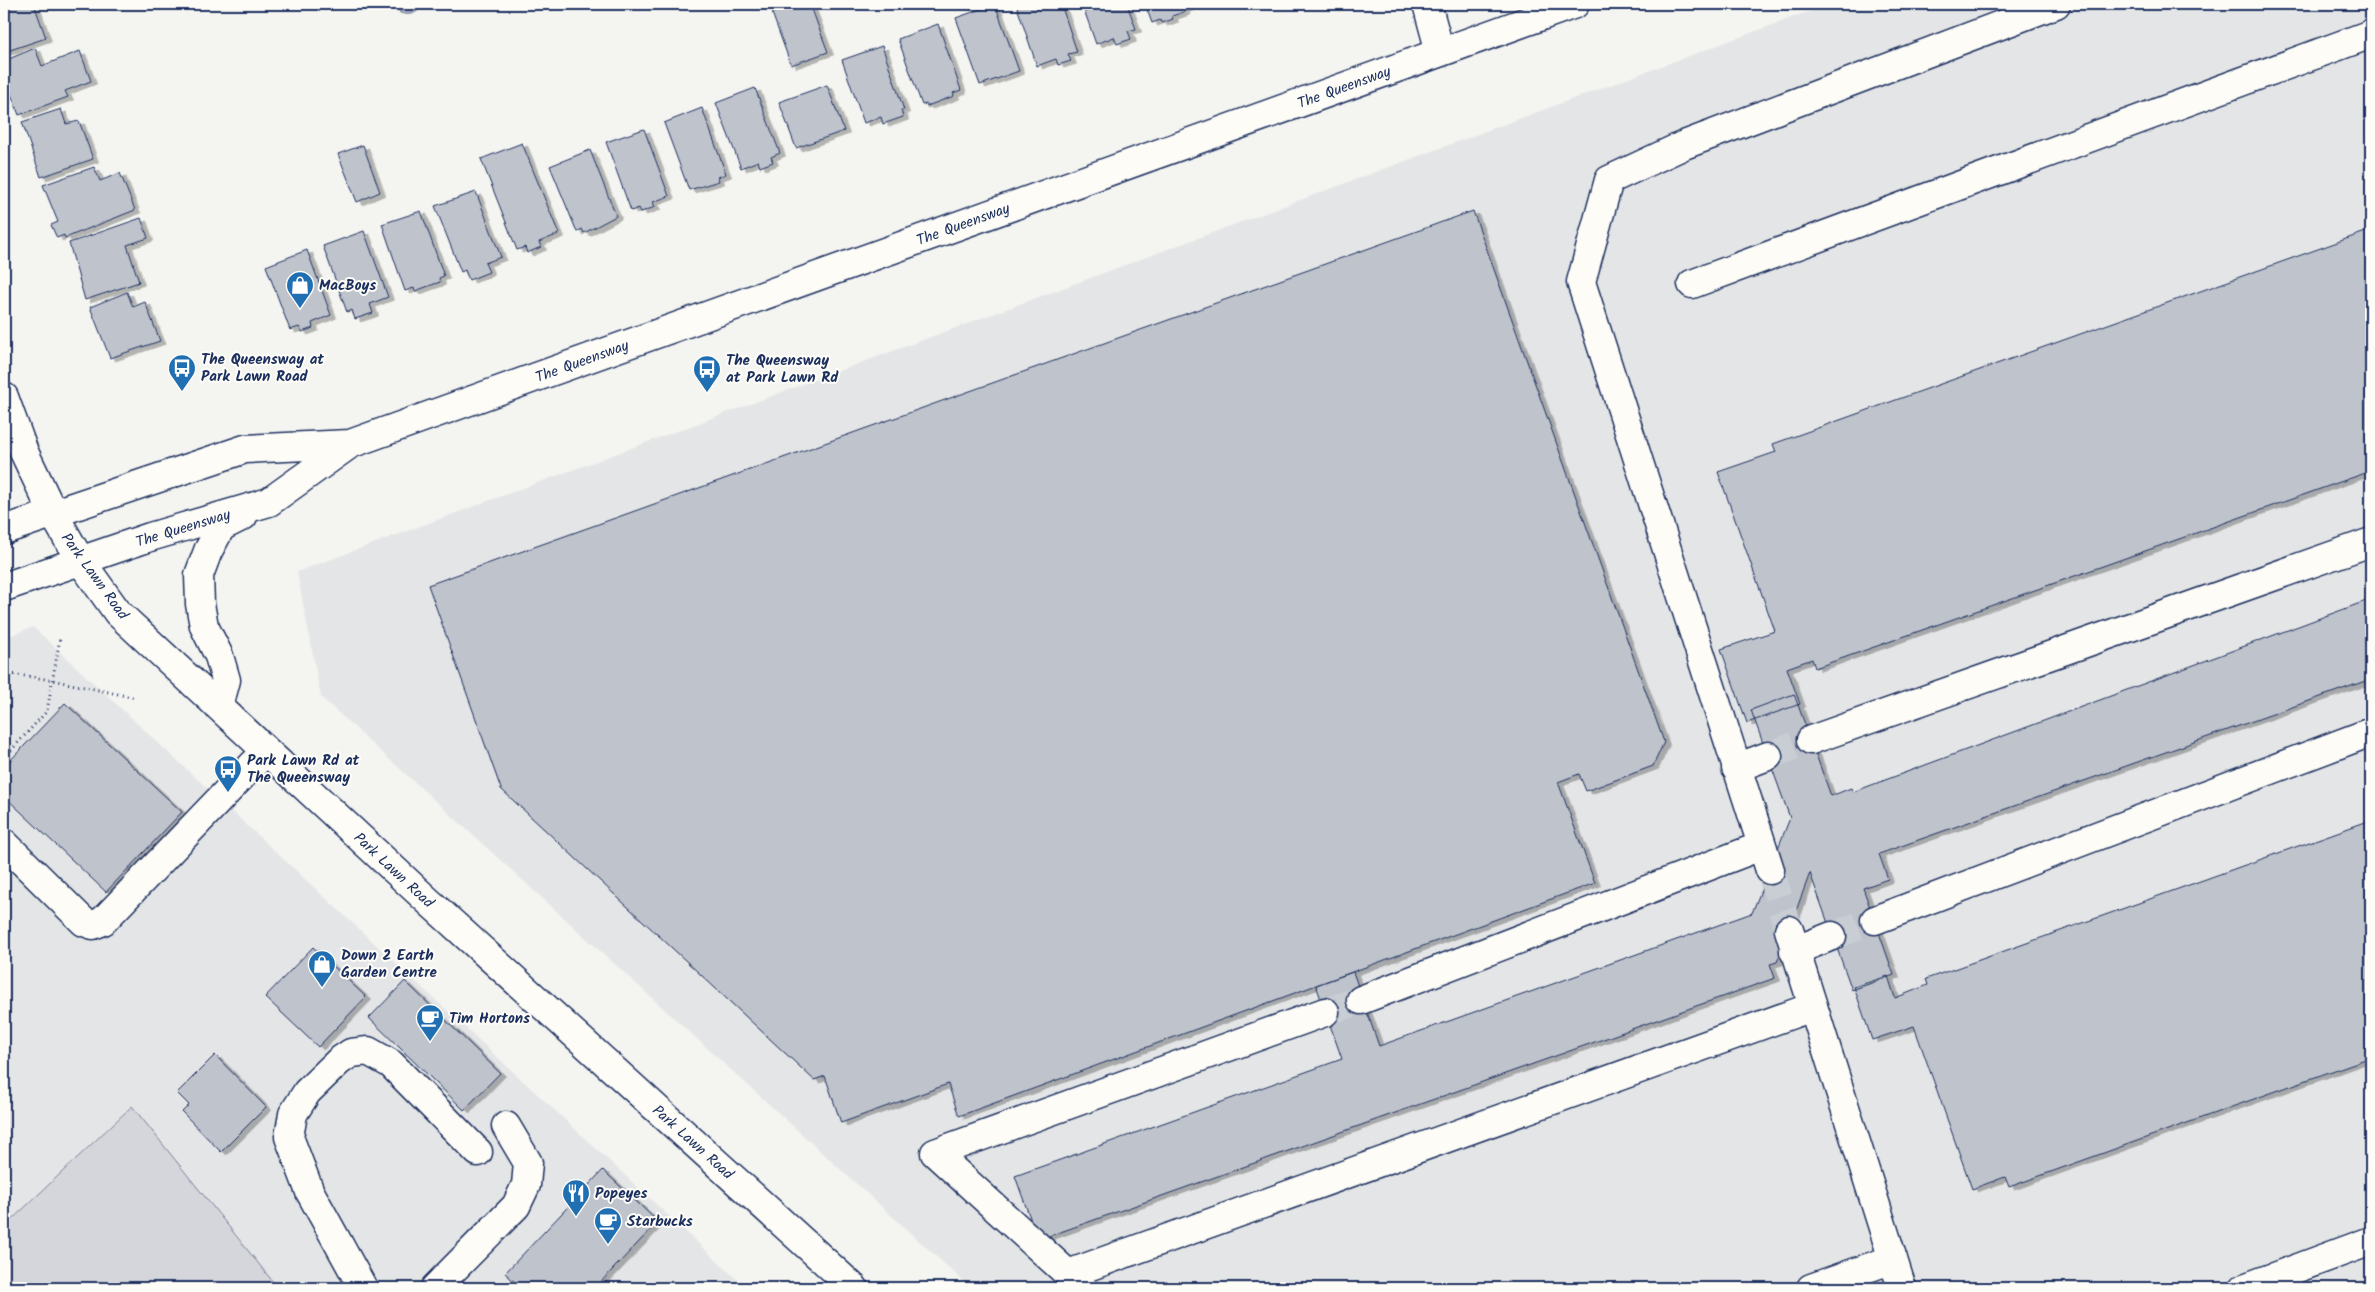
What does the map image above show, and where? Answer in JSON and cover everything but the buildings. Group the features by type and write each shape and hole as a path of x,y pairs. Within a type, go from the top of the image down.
{"main road":[{"path":"1427,4 1440,52"},
{"name":"The Queensway","path":"4,586 150,537 269,502 350,444 1575,4"},
{"path":"1361,1000 1765,858 1581,282 1609,180 1684,144 2056,4"},
{"path":"1692,284 2371,34"},
{"name":"Park Lawn Road","path":"4,397 24,452 52,514 80,560 118,613 219,706 265,752 854,1288"},
{"name":"The Queensway","path":"4,530 245,449 350,444"},
{"path":"219,706 226,680 220,656 204,626 200,604 199,575 221,527 269,502"},
{"path":"1811,740 2371,542"},
{"path":"1875,920 2371,732"},
{"path":"4,843 84,922 93,925 103,921 265,752"},
{"path":"1736,768 1768,756"},
{"path":"1832,936 1792,940 1902,1288"},
{"path":"1325,1012 935,1153 1075,1281 1812,1007"},
{"path":"363,1288 310,1192 289,1136 293,1114 307,1092 339,1061 351,1053 368,1051 391,1064 478,1152"},
{"path":"435,1288 516,1206 526,1185 528,1163 506,1126"},
{"path":"2244,1288 2371,1241"},
{"path":"1810,1288 1893,1259"}],"path":[{"path":"4,758 47,711 60,638"},
{"path":"4,673 52,680 136,698"},
{"path":"4,748 9,752"}],"shaded area":[{"path":"1829,4 2371,4 2371,1288 971,1288 321,697 297,572"},
{"path":"33,627 746,1288 278,1288 132,1106 4,1227 4,638"},
{"path":"132,1106 278,1288 4,1288 4,1227"}],"water":[{"path":"396,4 422,4 422,6 415,13 407,14 400,13"}],"tunnel":[{"path":"1768,756 1811,740"},
{"path":"1770,870 1789,930"},
{"path":"1832,936 1875,920"},
{"path":"1325,1012 1361,1000"}],"place":[{"name":"MacBoys","path":"300,309"},
{"name":"The Queensway at Park Lawn Road","path":"182,392"},
{"name":"The Queensway at Park Lawn Rd","path":"707,393"},
{"name":"Park Lawn Rd at The Queensway","path":"228,793"},
{"name":"Down 2 Earth Garden Centre","path":"322,988"},
{"name":"Tim Hortons","path":"430,1042"},
{"name":"Popeyes","path":"576,1217"},
{"name":"Starbucks","path":"608,1245"}]}
